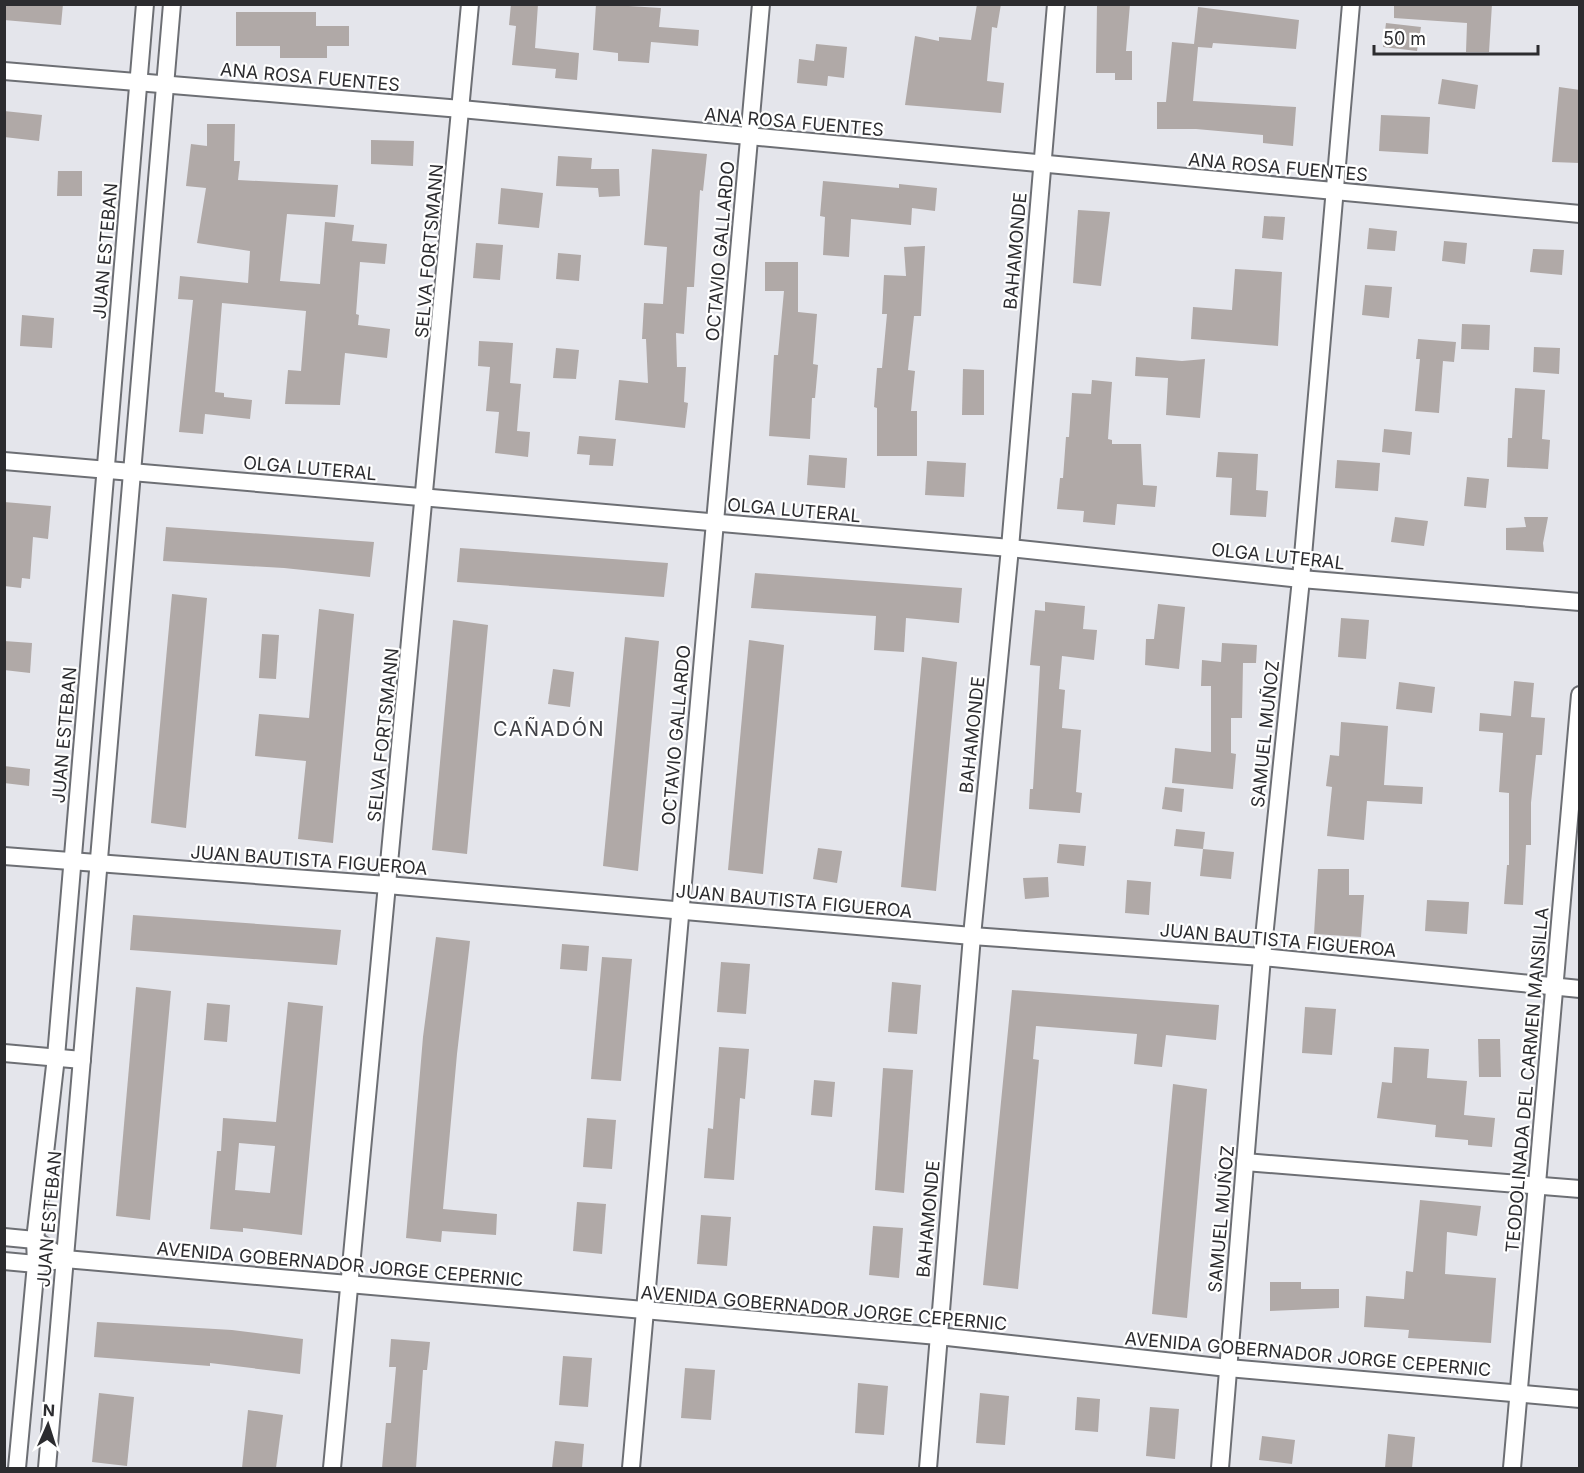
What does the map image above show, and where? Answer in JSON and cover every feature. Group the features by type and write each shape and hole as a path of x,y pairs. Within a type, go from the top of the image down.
{"street":[{"name":"JUAN ESTEBAN","path":"17,1468 36,1264 35,1240 56,1057 145,4"},
{"name":"JUAN ESTEBAN","path":"47,1468 172,4"},
{"name":"SELVA FORTSMANN","path":"332,1468 387,885 427,498 470,4"},
{"name":"OCTAVIO GALLARDO","path":"631,1468 714,522 751,137 761,4"},
{"name":"BAHAMONDE","path":"928,1468 972,936 1010,548 1056,4"},
{"name":"SAMUEL MUÑOZ","path":"1220,1468 1262,957 1301,579 1351,4"},
{"name":"ANA ROSA FUENTES","path":"4,71 461,109 1580,214"},
{"name":"OLGA LUTERAL","path":"4,461 1010,548 1301,579 1580,602"},
{"name":"TEODOLINADA DEL CARMEN MANSILLA","path":"1512,1468 1580,695"},
{"name":"JUAN BAUTISTA FIGUEROA","path":"4,856 387,885 972,936 1262,957 1580,989"},
{"path":"4,1053 82,1060"},
{"path":"1245,1162 1580,1189"},
{"name":"AVENIDA GOBERNADOR JORGE CEPERNIC","path":"4,1237 35,1240 65,1259"},
{"name":"AVENIDA GOBERNADOR JORGE CEPERNIC","path":"4,1261 36,1264 65,1259 938,1336 1228,1368 1580,1400"}],"building":[{"path":"4,4 63,4 61,25 4,20"},
{"path":"511,4 538,4 535,48 579,53 577,80 555,78 556,69 512,65 516,26 509,25"},
{"path":"596,4 661,8 659,27 699,30 698,46 651,42 649,63 618,61 618,53 593,50"},
{"path":"977,4 1001,4 997,28 992,27 987,81 1004,83 1001,113 905,105 915,36 939,41 939,37 971,40"},
{"path":"1097,4 1130,4 1126,51 1132,51 1132,80 1115,80 1115,73 1096,73"},
{"path":"1394,4 1492,4 1489,52 1466,52 1467,23 1394,18"},
{"path":"1198,7 1299,20 1296,49 1213,43 1212,48 1198,47 1193,101 1296,107 1293,146 1263,143 1263,135 1196,129 1157,129 1157,102 1166,102 1172,42 1194,44"},
{"path":"236,12 316,12 316,26 349,26 349,46 327,46 327,58 280,58 280,46 236,46"},
{"path":"1386,23 1421,27 1417,51 1383,47"},
{"path":"816,44 847,47 844,78 828,76 827,86 797,83 799,59 814,61"},
{"path":"1442,79 1478,85 1475,109 1438,104"},
{"path":"1559,87 1580,90 1580,163 1552,162"},
{"path":"4,111 42,115 39,141 4,137"},
{"path":"1381,115 1430,117 1428,154 1379,151"},
{"path":"207,124 235,124 234,161 240,161 238,180 338,185 335,217 287,214 280,281 320,284 325,222 354,225 352,241 387,244 385,264 360,262 356,314 359,315 358,325 390,329 387,358 345,353 340,405 285,404 288,370 301,371 306,311 222,303 215,392 224,393 224,397 252,400 250,419 205,414 203,434 179,432 193,300 178,299 180,276 248,283 250,251 197,243 206,188 186,186 191,144 207,146"},
{"path":"371,140 414,141 413,166 371,164"},
{"path":"652,149 707,154 703,191 700,190 694,287 687,287 684,334 676,333 677,367 686,367 684,402 688,403 685,428 615,420 619,380 648,383 646,339 642,339 644,303 663,304 667,247 644,245"},
{"path":"558,156 592,158 591,169 619,169 620,196 599,197 598,188 556,186"},
{"path":"58,171 82,171 82,196 57,196"},
{"path":"823,181 899,188 899,184 937,188 935,211 912,208 911,225 851,219 849,257 823,255 825,217 820,216"},
{"path":"501,188 543,193 539,228 498,224"},
{"path":"1078,210 1110,212 1101,286 1073,283"},
{"path":"1264,216 1285,217 1283,240 1262,238"},
{"path":"1369,228 1397,231 1395,251 1367,249"},
{"path":"1444,241 1467,243 1465,264 1442,261"},
{"path":"476,243 503,245 500,280 473,278"},
{"path":"925,246 921,316 914,316 908,370 915,371 911,411 917,411 917,456 877,456 877,408 874,407 877,368 882,368 887,314 882,314 884,275 906,276 904,247"},
{"path":"1533,249 1564,250 1562,275 1530,272"},
{"path":"558,253 581,255 579,281 556,279"},
{"path":"765,262 798,262 798,312 817,314 813,364 818,365 815,398 812,398 810,439 769,436 774,355 778,355 784,291 765,291"},
{"path":"1235,269 1282,272 1278,346 1191,339 1193,307 1232,310"},
{"path":"1365,285 1392,287 1389,318 1362,315"},
{"path":"22,315 54,318 52,348 20,346"},
{"path":"1462,324 1490,325 1489,350 1461,349"},
{"path":"1418,339 1456,342 1454,362 1443,361 1439,413 1415,411 1420,359 1416,359"},
{"path":"479,341 513,343 510,383 521,384 517,431 530,432 528,457 495,453 499,412 486,411 490,367 478,366"},
{"path":"1534,347 1560,348 1559,374 1533,372"},
{"path":"556,348 579,350 576,379 553,378"},
{"path":"1136,357 1182,361 1205,359 1200,418 1166,415 1168,378 1135,376"},
{"path":"963,369 984,370 984,415 962,415"},
{"path":"1092,380 1112,382 1108,439 1112,440 1112,444 1141,444 1143,485 1157,486 1155,507 1117,504 1115,525 1083,522 1084,511 1057,509 1060,478 1063,478 1066,437 1069,437 1072,393 1091,394"},
{"path":"1515,388 1545,390 1542,439 1550,440 1548,469 1507,467 1508,438 1512,438"},
{"path":"1384,429 1412,432 1410,455 1382,452"},
{"path":"579,436 616,439 613,466 589,465 590,455 577,454"},
{"path":"1218,452 1258,454 1256,490 1268,491 1266,517 1230,515 1232,478 1216,477"},
{"path":"809,455 847,458 845,488 807,485"},
{"path":"1337,460 1380,463 1378,491 1335,488"},
{"path":"927,461 966,463 964,497 925,495"},
{"path":"1467,477 1489,479 1486,508 1464,506"},
{"path":"4,502 51,506 48,539 33,537 30,579 22,578 21,588 4,586"},
{"path":"1395,517 1428,521 1424,546 1391,542"},
{"path":"1524,517 1548,517 1543,543 1544,552 1506,550 1506,528 1526,527"},
{"path":"166,527 374,542 370,577 284,568 163,561"},
{"path":"460,548 668,563 664,597 457,582"},
{"path":"755,573 962,588 959,623 906,618 904,652 874,650 876,616 751,608"},
{"path":"172,594 207,598 186,828 151,823"},
{"path":"1045,602 1085,606 1083,629 1097,630 1094,660 1062,656 1059,689 1065,690 1062,728 1081,730 1076,792 1082,793 1080,813 1029,809 1030,789 1033,789 1040,666 1030,665 1035,610 1045,611"},
{"path":"1158,604 1185,607 1179,669 1145,665 1146,639 1154,639"},
{"path":"319,609 354,614 333,843 298,839 306,761 255,756 259,714 309,718"},
{"path":"1341,618 1369,620 1366,659 1338,657"},
{"path":"453,620 488,625 467,854 432,850"},
{"path":"262,634 279,635 276,679 259,678"},
{"path":"625,637 659,641 638,871 603,866"},
{"path":"749,640 784,645 763,874 728,870"},
{"path":"4,641 32,643 30,673 4,670"},
{"path":"1222,643 1257,645 1256,663 1243,663 1242,718 1231,718 1231,753 1236,754 1233,789 1172,783 1175,748 1211,752 1211,686 1201,686 1202,660 1221,662"},
{"path":"922,657 957,662 936,891 901,887"},
{"path":"553,669 574,672 570,707 548,704"},
{"path":"1514,681 1534,683 1531,717 1545,718 1542,755 1536,755 1531,803 1531,845 1526,845 1523,905 1504,904 1507,865 1509,865 1509,793 1499,792 1503,733 1479,731 1480,713 1511,716"},
{"path":"1399,682 1435,687 1432,713 1396,709"},
{"path":"1341,722 1388,726 1384,785 1423,787 1422,804 1367,801 1364,840 1327,836 1332,787 1326,786 1330,755 1339,756"},
{"path":"4,766 30,769 29,786 4,783"},
{"path":"1165,787 1184,789 1182,812 1162,809"},
{"path":"1176,829 1205,832 1203,849 1174,846"},
{"path":"1059,844 1086,846 1084,866 1057,863"},
{"path":"818,848 842,851 837,883 813,879"},
{"path":"1203,849 1234,852 1231,879 1200,876"},
{"path":"1318,869 1349,869 1349,895 1364,895 1361,937 1314,934"},
{"path":"1048,877 1049,897 1025,899 1023,878"},
{"path":"1127,880 1151,882 1149,915 1125,913"},
{"path":"1427,900 1469,902 1467,934 1425,931"},
{"path":"133,915 341,930 337,965 130,950"},
{"path":"436,937 470,941 443,1209 497,1214 496,1235 442,1231 441,1242 406,1238 423,1037"},
{"path":"562,944 589,946 587,971 560,969"},
{"path":"602,957 632,959 621,1081 591,1079"},
{"path":"721,962 750,964 746,1014 717,1012"},
{"path":"892,982 921,985 917,1034 888,1032"},
{"path":"136,987 171,991 150,1220 116,1216"},
{"path":"1012,990 1219,1005 1216,1040 1166,1035 1162,1067 1134,1064 1137,1034 1036,1026 1033,1059 1039,1060 1018,1289 983,1285"},
{"path":"288,1002 323,1006 302,1235 243,1228 243,1232 210,1229 217,1151 221,1151 223,1118 276,1122","holes":["239,1143 275,1146 270,1193 235,1190"]},
{"path":"207,1003 230,1005 227,1042 204,1040"},
{"path":"1305,1007 1336,1009 1332,1055 1302,1053"},
{"path":"1478,1039 1500,1039 1501,1077 1479,1077"},
{"path":"719,1047 749,1049 745,1099 740,1098 734,1180 704,1178 708,1128 713,1129"},
{"path":"1394,1047 1429,1049 1427,1078 1467,1081 1464,1115 1495,1118 1492,1147 1468,1145 1468,1140 1435,1137 1436,1125 1377,1118 1382,1082 1392,1083"},
{"path":"883,1068 913,1070 904,1193 875,1190"},
{"path":"814,1080 835,1082 832,1117 811,1115"},
{"path":"1173,1084 1207,1089 1187,1318 1152,1314"},
{"path":"587,1118 616,1120 612,1169 583,1167"},
{"path":"1420,1200 1481,1206 1477,1236 1447,1232 1445,1274 1496,1278 1491,1343 1408,1338 1409,1330 1364,1327 1366,1296 1404,1299 1406,1271 1413,1272"},
{"path":"577,1202 606,1204 602,1254 573,1251"},
{"path":"701,1215 731,1217 727,1266 697,1264"},
{"path":"873,1226 903,1228 899,1278 869,1275"},
{"path":"1270,1282 1301,1282 1301,1289 1339,1289 1339,1308 1270,1311"},
{"path":"97,1322 232,1330 303,1339 300,1374 210,1363 210,1366 94,1357"},
{"path":"391,1339 430,1342 427,1370 423,1370 416,1468 382,1468 386,1423 391,1423 396,1367 389,1367"},
{"path":"563,1356 592,1358 588,1407 559,1405"},
{"path":"685,1368 715,1370 711,1420 681,1418"},
{"path":"858,1383 888,1386 884,1435 855,1433"},
{"path":"99,1393 134,1397 127,1466 92,1462"},
{"path":"980,1393 1009,1396 1005,1445 976,1443"},
{"path":"1077,1397 1100,1399 1098,1432 1075,1430"},
{"path":"1150,1407 1179,1409 1175,1459 1146,1456"},
{"path":"248,1410 283,1415 276,1468 242,1468"},
{"path":"1388,1434 1415,1437 1412,1468 1385,1468"},
{"path":"1262,1436 1295,1440 1292,1464 1259,1460"},
{"path":"555,1441 584,1444 582,1468 552,1468"}],"district":[{"name":"CAÑADÓN","path":"549,729"}]}
